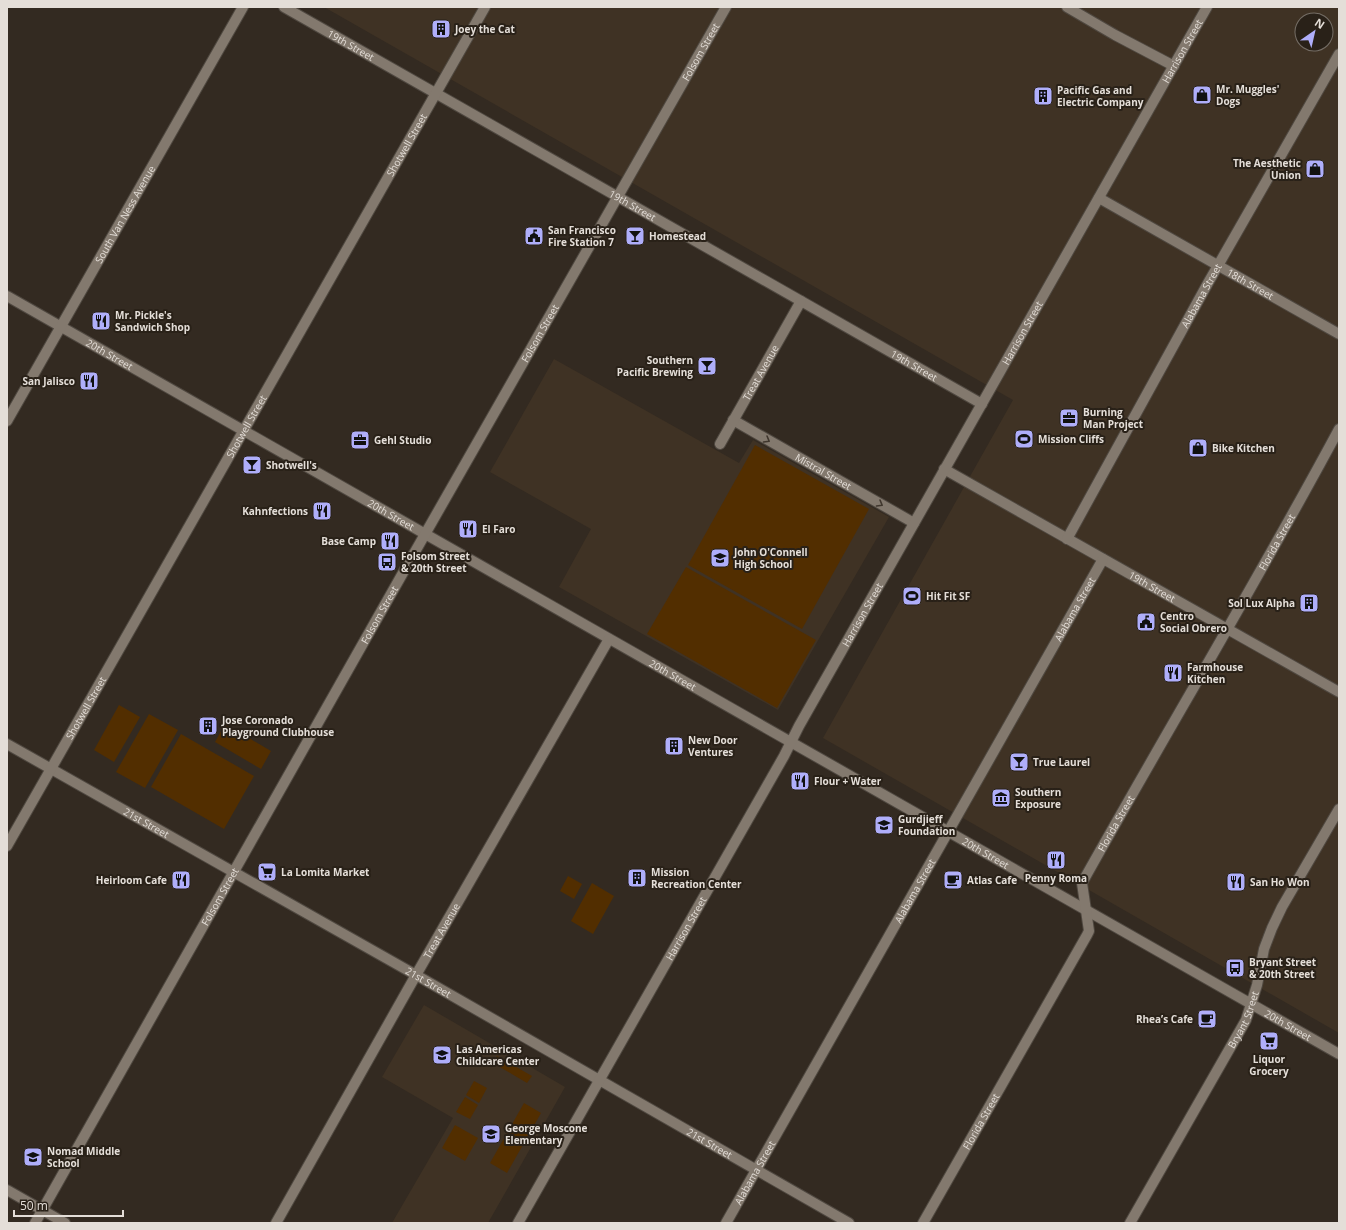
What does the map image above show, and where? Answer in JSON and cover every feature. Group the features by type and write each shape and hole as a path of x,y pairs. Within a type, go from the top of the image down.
{"street":[{"name":"South Van Ness Avenue","path":"7,421 243,7"},
{"name":"19th Street","path":"284,7 982,404"},
{"name":"Shotwell Street","path":"7,846 485,7"},
{"name":"Folsom Street","path":"35,1223 425,534 726,7"},
{"path":"1067,7 1174,66"},
{"name":"Harrison Street","path":"518,1223 944,469 1208,7"},
{"name":"Alabama Street","path":"1067,539 1218,266 1339,54"},
{"name":"18th Street","path":"1099,198 1339,334"},
{"name":"20th Street","path":"7,296 790,743 1339,1054"},
{"name":"Treat Avenue","path":"720,444 801,301"},
{"name":"Mistral Street","path":"733,420 914,523"},
{"name":"Florida Street","path":"923,1223 1089,931 1082,883 1228,630 1339,429"},
{"name":"19th Street","path":"944,469 1339,692"},
{"name":"Alabama Street","path":"726,1223 1103,559"},
{"name":"Treat Avenue","path":"276,1223 416,975 609,639"},
{"name":"21st Street","path":"7,744 416,975 849,1223"},
{"name":"Bryant Street","path":"1130,1223 1246,1020 1264,949 1272,928 1282,907 1339,808"},
{"path":"7,1190 65,1223"}],"shaded area":[{"path":"324,7 1339,7 1339,1033 823,738 1013,400"},
{"name":"John O'Connell High School","path":"554,359 739,463 753,440 889,517 778,710 559,587 591,529 490,472"},
{"path":"755,445 869,509 802,629 688,565"},
{"path":"686,567 816,640 777,708 647,634"},
{"path":"119,705 140,717 114,762 94,750"},
{"path":"149,714 178,730 145,788 116,772"},
{"path":"225,724 271,751 261,769 215,742"},
{"path":"181,734 254,776 224,829 151,787"},
{"path":"568,876 582,884 574,899 560,891"},
{"path":"592,883 614,896 593,934 571,921"},
{"name":"George Moscone Elementary","path":"424,1005 565,1087 488,1223 392,1223 453,1118 382,1077"},
{"path":"497,1056 532,1076 527,1083 493,1063"},
{"path":"474,1081 487,1088 479,1103 466,1095"},
{"path":"465,1097 478,1105 470,1119 456,1112"},
{"path":"524,1103 541,1113 507,1173 490,1163"},
{"path":"455,1125 478,1138 465,1161 442,1148"}],"place":[{"name":"Joey the Cat","path":"441,29"},
{"name":"Mr. Muggles' Dogs","path":"1202,95"},
{"name":"Pacific Gas and Electric Company","path":"1043,96"},
{"name":"The Aesthetic Union","path":"1315,169"},
{"name":"San Francisco Fire Station 7","path":"534,236"},
{"name":"Homestead","path":"635,236"},
{"name":"Mr. Pickle's Sandwich Shop","path":"101,321"},
{"name":"Southern Pacific Brewing","path":"707,366"},
{"name":"San Jalisco","path":"89,381"},
{"name":"Burning Man Project","path":"1069,418"},
{"name":"Mission Cliffs","path":"1024,439"},
{"name":"Gehl Studio","path":"360,440"},
{"name":"Bike Kitchen","path":"1198,448"},
{"name":"Shotwell's","path":"252,465"},
{"name":"Kahnfections","path":"322,511"},
{"name":"El Faro","path":"468,529"},
{"name":"Base Camp","path":"390,541"},
{"name":"John O'Connell High School","path":"720,558"},
{"name":"Folsom Street & 20th Street","path":"387,562"},
{"name":"Hit Fit SF","path":"912,596"},
{"name":"Sol Lux Alpha","path":"1309,603"},
{"name":"Centro Social Obrero","path":"1146,622"},
{"name":"Farmhouse Kitchen","path":"1173,673"},
{"name":"Jose Coronado Playground Clubhouse","path":"208,726"},
{"name":"New Door Ventures","path":"674,746"},
{"name":"True Laurel","path":"1019,762"},
{"name":"Flour + Water","path":"800,781"},
{"name":"Southern Exposure","path":"1001,798"},
{"name":"Gurdjieff Foundation","path":"884,825"},
{"name":"Penny Roma","path":"1056,860"},
{"name":"La Lomita Market","path":"267,872"},
{"name":"Mission Recreation Center","path":"637,878"},
{"name":"Heirloom Cafe","path":"181,880"},
{"name":"Atlas Cafe","path":"953,880"},
{"name":"San Ho Won","path":"1236,882"},
{"name":"Bryant Street & 20th Street","path":"1235,968"},
{"name":"Rhea’s Cafe","path":"1207,1019"},
{"name":"Liquor Grocery","path":"1269,1041"},
{"name":"Las Americas Childcare Center","path":"442,1055"},
{"name":"George Moscone Elementary","path":"491,1134"},
{"name":"Nomad Middle School","path":"33,1157"}]}
